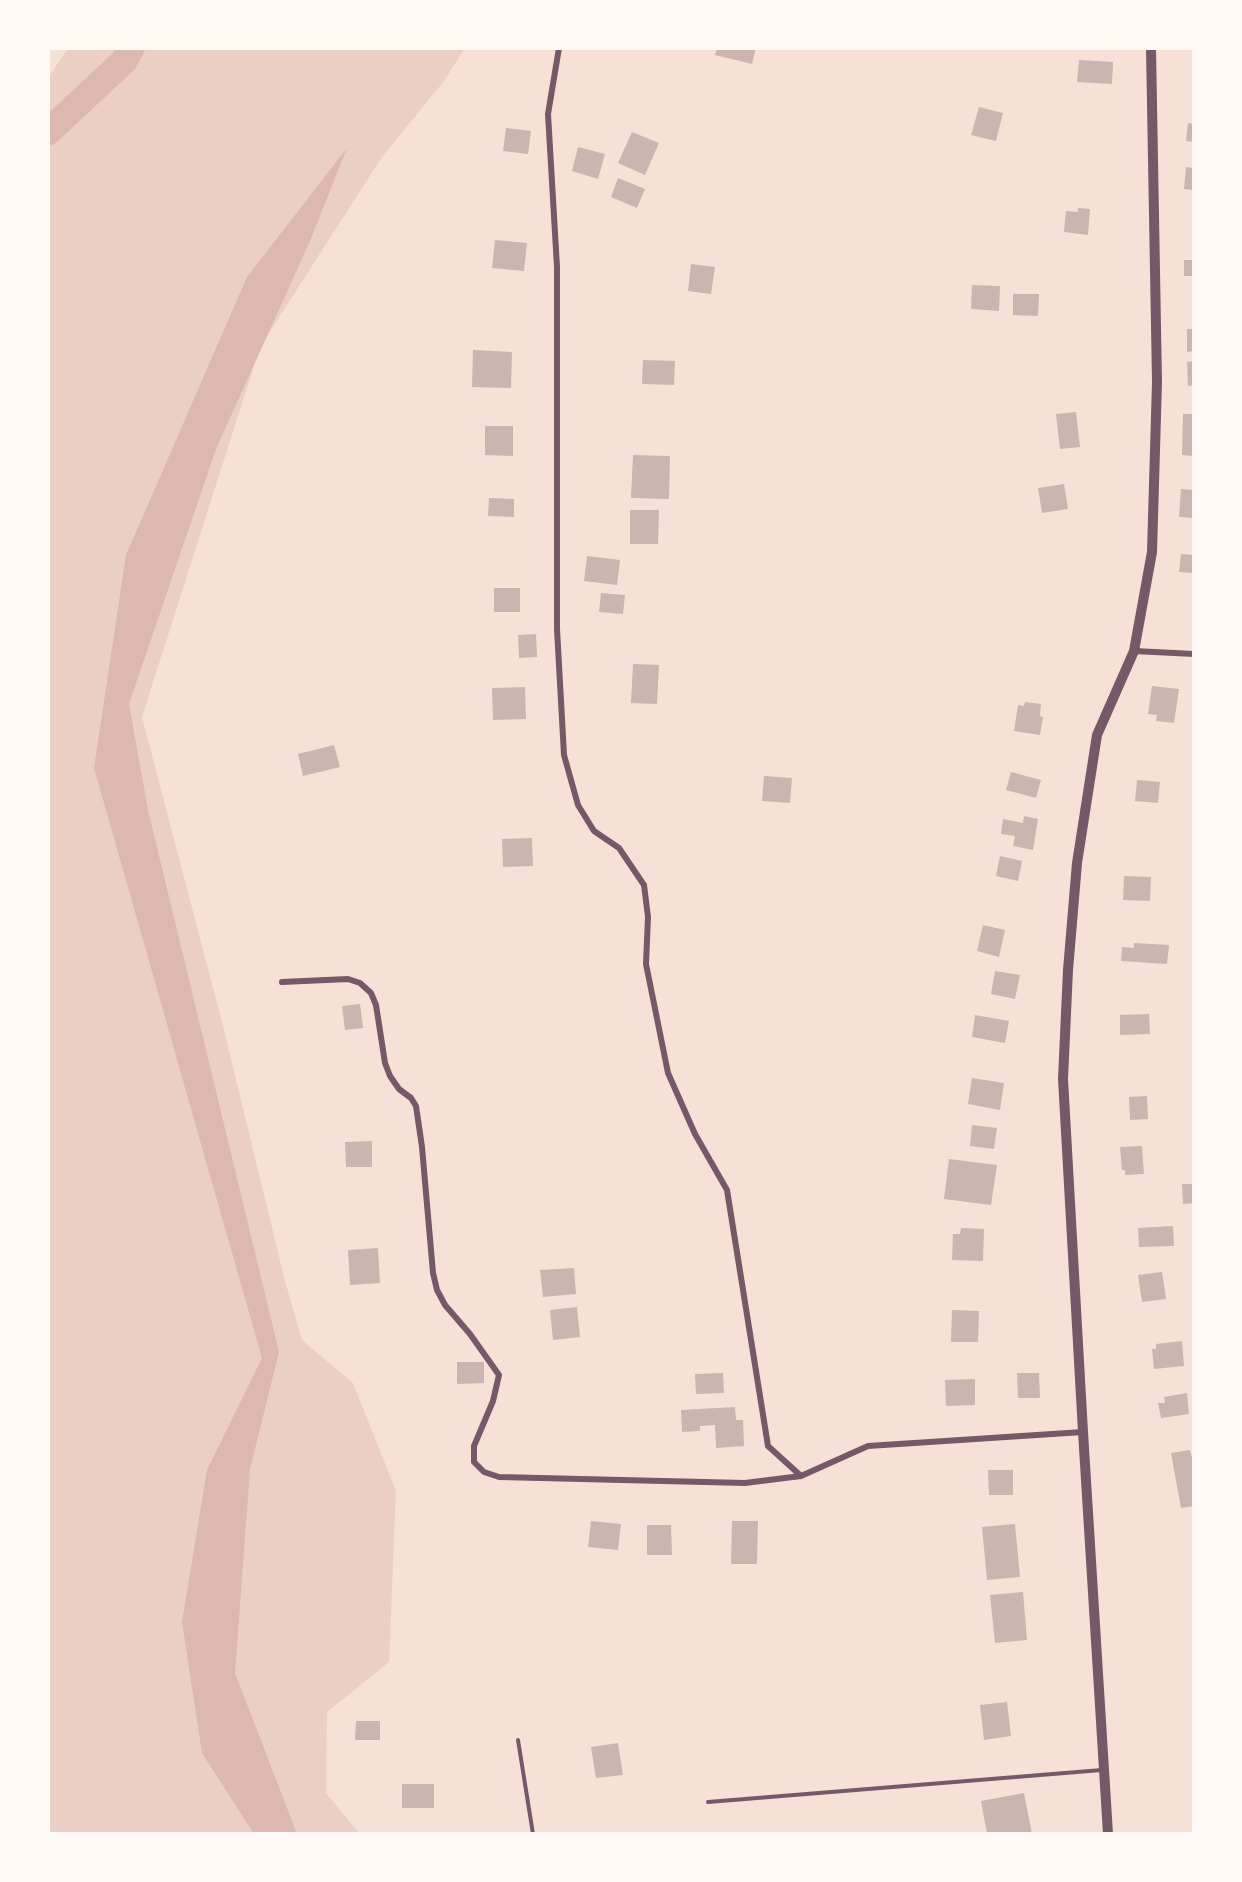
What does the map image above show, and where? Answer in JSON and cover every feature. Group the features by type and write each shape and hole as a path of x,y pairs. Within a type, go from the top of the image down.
{"street":[{"path":"559,48 548,114 557,267 557,629 564,755 578,805 594,831 619,848 644,885 648,917 645,964 668,1073 696,1134 728,1190 768,1446 801,1476"},
{"path":"1108,1834 1064,1079 1068,970 1077,863 1097,735 1134,651 1152,552 1157,394 1151,48"},
{"path":"1134,651 1194,654"},
{"path":"282,982 348,979 360,983 371,993 376,1005 390,1076 416,1106 422,1147 433,1273 437,1290 445,1305 470,1334 499,1375 493,1401 474,1446 474,1462 484,1472 499,1477 734,1482 801,1476 868,1446 1083,1432"}],"lane":[{"path":"519,1740 533,1834"},
{"path":"708,1802 1105,1770"}],"shaded area":[{"path":"68,48 465,48 444,81 382,157 260,347 142,717 302,1340 353,1383 396,1491 389,1662 327,1712 326,1793 360,1834 48,1834 48,78"},
{"path":"347,148 310,241 216,449 129,704 148,810 279,1352 250,1469 235,1673 297,1834 254,1834 202,1753 182,1622 207,1470 262,1358 94,768 126,555 247,277"}],"building":[{"path":"717,48 756,48 752,64 715,55"},
{"path":"1079,60 1113,62 1112,84 1077,82"},
{"path":"979,107 1003,113 996,141 971,135"},
{"path":"1188,123 1194,124 1194,142 1186,141"},
{"path":"506,128 531,131 528,154 503,151"},
{"path":"632,132 659,143 645,175 618,163"},
{"path":"578,147 605,154 598,179 572,171"},
{"path":"1186,167 1194,168 1194,190 1184,189"},
{"path":"618,178 645,189 637,208 611,197"},
{"path":"1078,208 1090,209 1088,235 1064,232 1066,211 1078,212"},
{"path":"495,240 527,243 524,271 492,268"},
{"path":"1184,260 1194,260 1194,276 1184,276"},
{"path":"691,264 715,267 711,294 688,291"},
{"path":"972,285 1000,286 999,311 971,309"},
{"path":"1013,294 1039,294 1038,316 1013,315"},
{"path":"1187,329 1194,329 1194,351 1187,352"},
{"path":"473,350 512,352 511,388 472,387"},
{"path":"643,360 675,361 674,385 642,384"},
{"path":"1194,361 1194,385 1188,386 1187,362"},
{"path":"1076,412 1080,447 1060,449 1056,414"},
{"path":"1183,414 1194,414 1194,456 1182,455"},
{"path":"485,426 513,426 513,456 485,455"},
{"path":"633,455 670,456 669,499 631,498"},
{"path":"1064,484 1068,509 1042,513 1038,488"},
{"path":"1181,489 1194,490 1194,518 1179,517"},
{"path":"489,498 514,499 514,517 488,516"},
{"path":"630,510 659,510 658,544 630,544"},
{"path":"1181,554 1194,555 1194,573 1179,572"},
{"path":"587,556 620,560 617,585 584,581"},
{"path":"494,588 520,588 520,612 494,612"},
{"path":"601,593 625,595 623,614 599,612"},
{"path":"536,634 537,657 519,658 518,635"},
{"path":"633,664 659,665 657,704 631,703"},
{"path":"1152,686 1179,689 1174,723 1156,721 1157,715 1148,714"},
{"path":"525,687 526,719 493,720 492,688"},
{"path":"1025,702 1041,704 1040,716 1043,717 1040,735 1014,731 1018,705 1024,706"},
{"path":"334,745 340,767 303,776 298,754"},
{"path":"1011,772 1041,780 1036,798 1006,790"},
{"path":"764,776 792,778 790,803 762,801"},
{"path":"1137,780 1160,782 1158,803 1135,801"},
{"path":"1024,816 1038,819 1033,850 1013,846 1015,836 1001,834 1003,819 1023,823"},
{"path":"532,838 533,866 503,867 502,839"},
{"path":"1000,856 1022,861 1018,881 996,876"},
{"path":"1124,876 1151,877 1150,901 1123,900"},
{"path":"983,925 1005,930 999,957 977,951"},
{"path":"1134,943 1169,945 1167,964 1121,961 1122,947 1134,948"},
{"path":"995,971 1020,975 1015,999 991,994"},
{"path":"360,1004 363,1028 345,1030 342,1006"},
{"path":"1149,1014 1150,1034 1120,1035 1120,1015"},
{"path":"975,1015 1009,1021 1005,1043 972,1037"},
{"path":"972,1078 1004,1083 1000,1110 968,1104"},
{"path":"1147,1096 1148,1119 1130,1120 1129,1097"},
{"path":"972,1125 997,1128 994,1149 970,1146"},
{"path":"372,1141 372,1167 346,1167 345,1142"},
{"path":"1142,1146 1144,1174 1125,1175 1125,1170 1122,1170 1120,1147"},
{"path":"949,1159 997,1165 991,1205 944,1199"},
{"path":"1182,1184 1194,1184 1194,1203 1183,1204"},
{"path":"1173,1226 1174,1246 1139,1247 1138,1228"},
{"path":"961,1228 984,1229 983,1261 952,1260 953,1234 960,1234"},
{"path":"378,1248 380,1283 350,1285 348,1250"},
{"path":"574,1268 576,1294 543,1297 540,1270"},
{"path":"1162,1272 1166,1299 1142,1302 1138,1275"},
{"path":"577,1307 580,1337 553,1340 550,1310"},
{"path":"952,1310 979,1311 978,1342 951,1342"},
{"path":"1182,1341 1184,1366 1154,1369 1152,1349 1156,1349 1156,1344"},
{"path":"457,1362 484,1362 484,1383 457,1384"},
{"path":"723,1373 724,1393 696,1394 695,1374"},
{"path":"1017,1373 1039,1373 1040,1398 1018,1398"},
{"path":"975,1379 975,1405 946,1406 945,1380"},
{"path":"1187,1393 1189,1414 1161,1418 1158,1403 1165,1403 1164,1397"},
{"path":"735,1407 736,1420 743,1420 744,1446 716,1448 715,1425 700,1426 700,1431 682,1432 681,1410"},
{"path":"1190,1450 1194,1466 1194,1506 1181,1508 1171,1453"},
{"path":"988,1470 1013,1470 1013,1495 989,1495"},
{"path":"591,1521 621,1524 618,1550 588,1547"},
{"path":"732,1521 758,1521 757,1564 731,1564"},
{"path":"1015,1524 1020,1577 987,1580 982,1527"},
{"path":"647,1525 671,1525 672,1555 647,1555"},
{"path":"1023,1592 1027,1640 995,1643 990,1595"},
{"path":"1007,1702 1011,1736 984,1740 980,1705"},
{"path":"356,1721 380,1721 380,1740 355,1740"},
{"path":"618,1743 623,1775 596,1778 591,1747"},
{"path":"402,1784 434,1784 434,1808 402,1808"},
{"path":"1024,1793 1032,1834 987,1834 981,1801"}],"waterway":[{"path":"48,132 124,61 131,48"}]}
